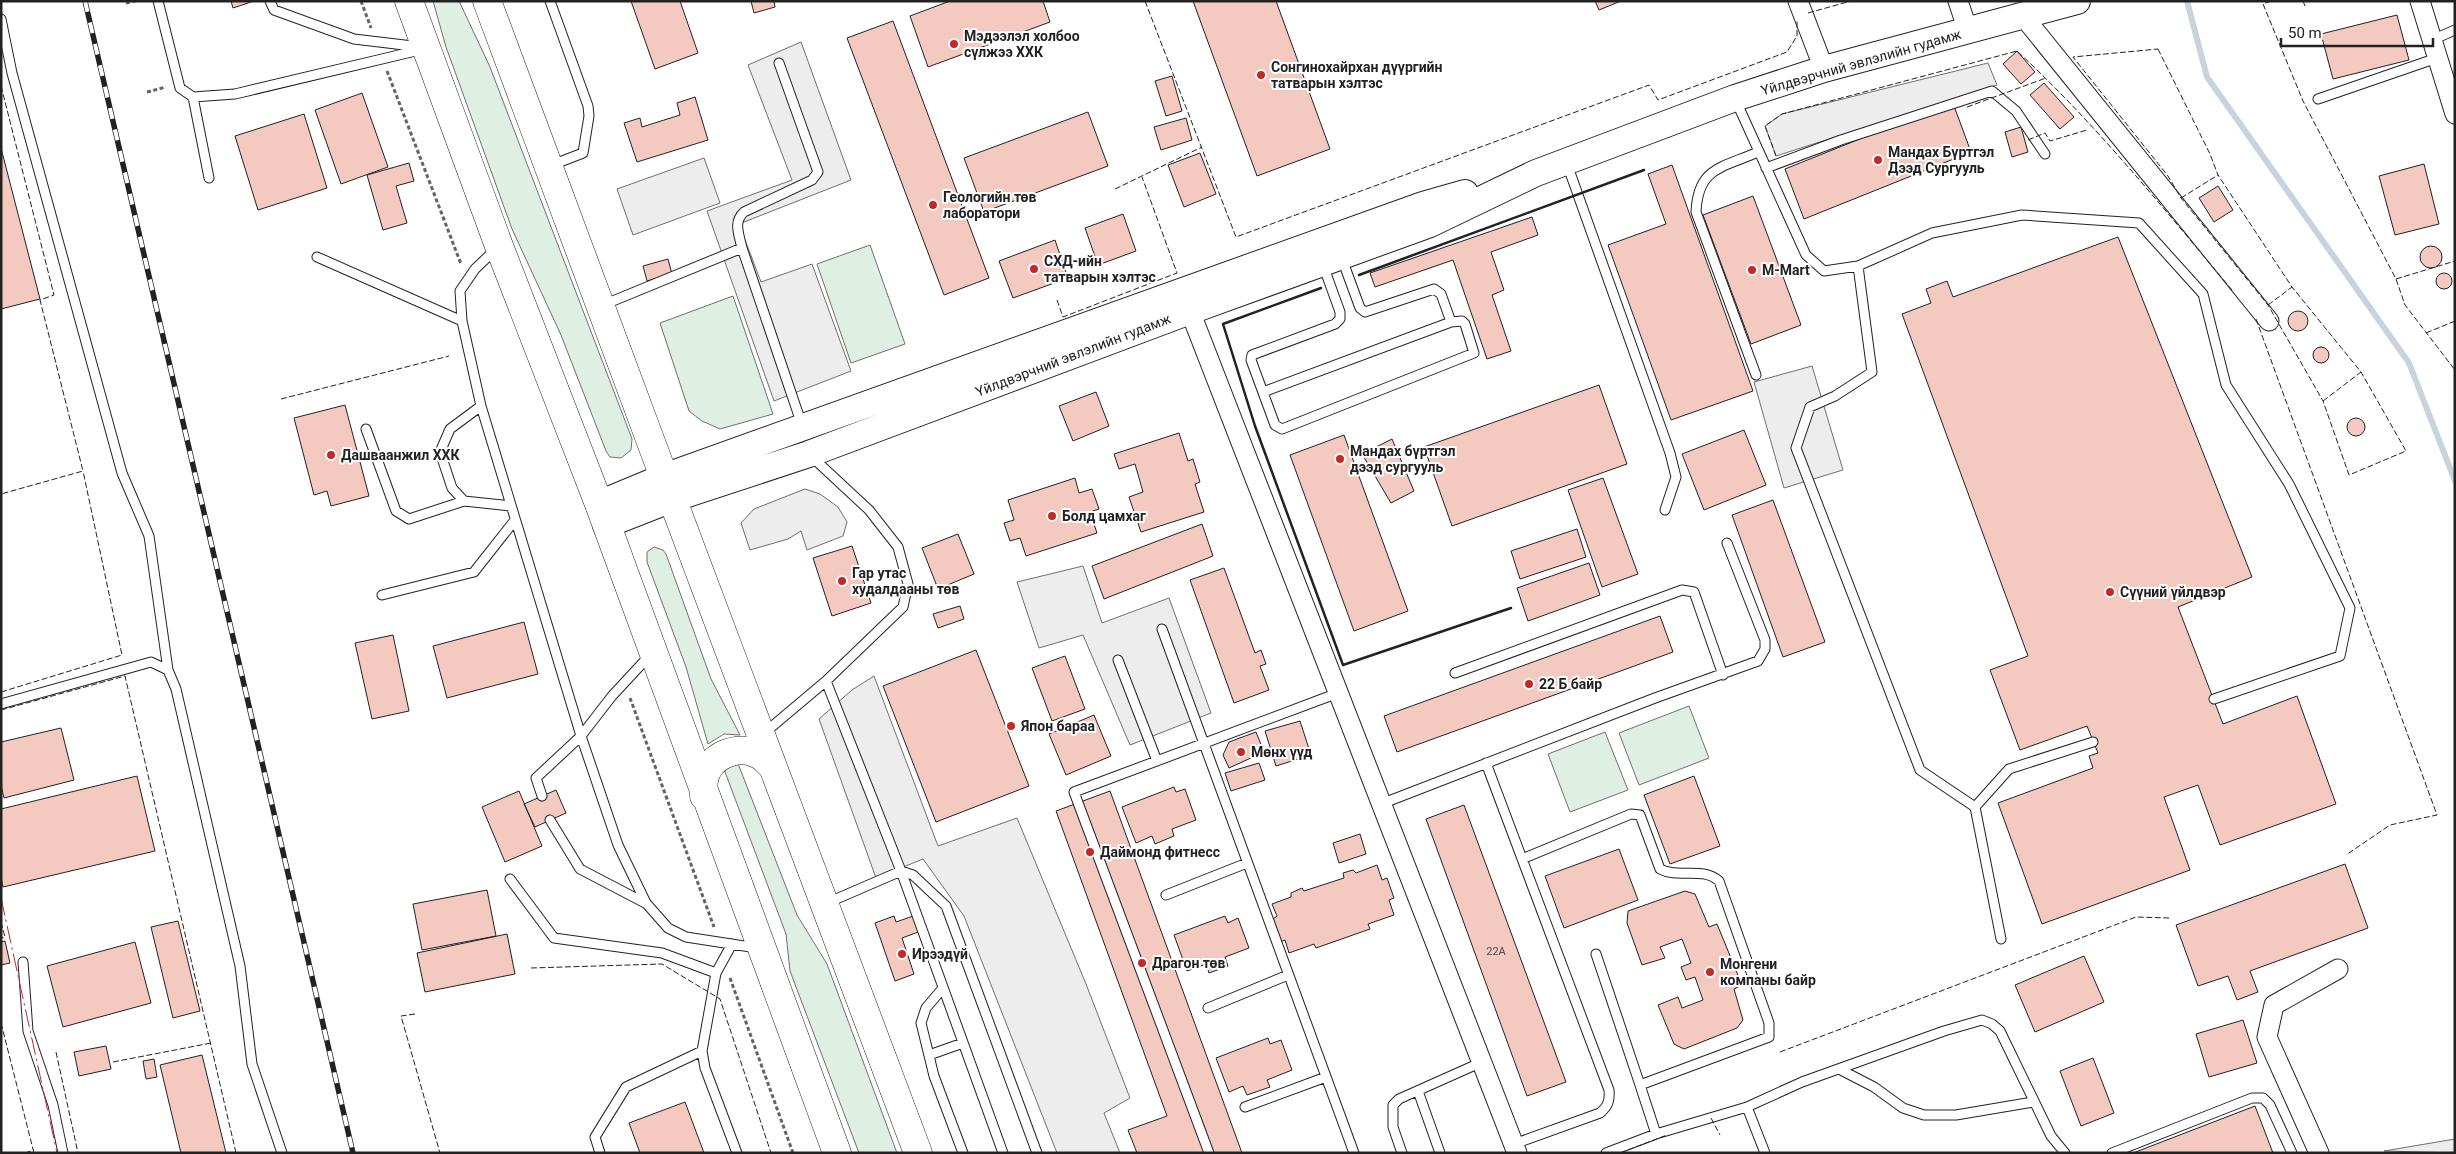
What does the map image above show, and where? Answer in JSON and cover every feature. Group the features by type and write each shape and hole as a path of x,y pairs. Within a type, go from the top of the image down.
{"highway":[{"path":"409,1 499,246 603,514 704,796 837,1153"},
{"path":"487,1 918,1153"},
{"path":"704,796 704,779 712,764 725,753 742,750 758,754 773,767"}],"main road":[{"name":"Үйлдвэрчний эвлэлийн гудамж","path":"603,514 668,488 803,428 1423,205 1536,173 1735,98 1824,69 2077,1"},
{"name":"Үйлдвэрчний эвлэлийн гудамж","path":"668,488 809,454 1190,311 1430,224 1536,173"}],"street":[{"path":"1798,1 1824,69"},
{"path":"1958,1 1968,31"},
{"path":"2420,1 2454,111"},
{"path":"2023,16 2268,321"},
{"path":"1190,311 1515,1148"},
{"path":"2319,1153 2267,1037 2274,1005 2338,969"}],"lane":[{"path":"158,1 180,88 193,97 235,94 426,48"},
{"path":"270,1 274,10 354,39 426,48"},
{"path":"548,166 583,153 589,116 588,106 550,1"},
{"path":"1,19 12,74 120,463 149,536 168,670 176,689 240,966 252,1064 282,1153"},
{"path":"2318,99 2434,49 2455,30"},
{"path":"779,63 818,172 812,180 744,212 739,216 737,224 742,248 803,428"},
{"path":"1766,168 1841,140 1992,91 2016,111 2045,154"},
{"path":"193,97 209,178"},
{"path":"1735,98 1806,255 1824,270 1858,266 1932,233 2022,215 2139,223 2203,294 2226,385 2289,484 2350,608 2340,656 2214,699"},
{"path":"1756,375 1696,212 1698,189 1703,180 1714,171 1758,152"},
{"path":"1566,162 1670,453 1676,477 1665,510"},
{"path":"499,246 475,269 460,291 462,321 481,406 581,736 618,846 646,903 668,928 686,937 761,949"},
{"path":"600,306 742,248"},
{"path":"317,257 462,321"},
{"path":"1332,259 1360,308 1365,312 1434,289 1441,294 1451,322"},
{"path":"1263,392 1451,322 1462,321 1465,324 1474,353 1282,430 1275,425 1251,360 1252,355 1334,324 1340,319 1332,259"},
{"path":"1858,266 1872,372 1835,396 1810,408 1796,448 1920,770 1975,807 2001,939"},
{"path":"464,501 452,488 440,452 450,429 481,406"},
{"path":"366,429 396,511 409,519 464,501 511,506"},
{"path":"761,736 826,681 903,608 908,584 898,547 869,510 809,454"},
{"path":"382,595 474,572 515,520"},
{"path":"1381,804 1655,698 1758,661 1765,649 1765,640 1727,543"},
{"path":"1455,673 1682,590 1694,592 1723,675"},
{"path":"1162,629 1354,1153"},
{"path":"542,796 536,778 581,736 652,652"},
{"path":"1118,660 1158,762"},
{"path":"1,704 151,662 168,670"},
{"path":"826,681 901,871 1003,1153"},
{"path":"1209,1153 1074,792 1338,693"},
{"path":"1975,807 2009,769 2093,742"},
{"path":"1486,763 1609,1090 1610,1098 1607,1106 1600,1113 1515,1148"},
{"path":"1522,859 1636,813 1640,814 1660,869 1674,872 1707,873 1718,881 1769,1023 1769,1038 1640,1085"},
{"path":"550,820 580,869 646,903"},
{"path":"1166,895 1247,863"},
{"path":"824,904 901,871 913,876 946,906 1037,1153"},
{"path":"510,879 554,938 662,953 716,973"},
{"path":"732,944 716,973 702,1050 705,1068 737,1153"},
{"path":"1596,954 1656,1134"},
{"path":"23,962 28,1031 53,1106 63,1153"},
{"path":"1208,1008 1288,975"},
{"path":"943,988 926,1008 921,1023 934,1076 963,1153"},
{"path":"1606,1153 1656,1134 1747,1107 1839,1069 1944,1031 1982,1020 1992,1024 2000,1031 2051,1136 2065,1153"},
{"path":"929,1055 963,1044"},
{"path":"600,1153 595,1136 626,1087 702,1050"},
{"path":"1402,1153 1393,1127 1393,1105 1399,1099 1482,1062"},
{"path":"1839,1069 1874,1088 1903,1108 1924,1115 1956,1115 2033,1102"},
{"path":"1245,1108 1326,1078"},
{"path":"1418,1091 1440,1153"},
{"path":"2112,1153 2252,1098 2263,1098 2270,1104 2292,1153"},
{"path":"1747,1107 1765,1153"}],"path":[{"path":"126,3 135,1"},
{"path":"361,1 376,42"},
{"path":"383,58 467,280"},
{"path":"624,683 718,942"},
{"path":"724,959 793,1153"}],"green space":[{"path":"433,1 459,1 490,67 632,439 631,450 621,458 610,457 606,451 561,335 512,229 446,47"},
{"path":"870,245 905,344 851,363 817,264"},
{"path":"733,296 773,414 720,429 702,421 689,411 660,323"},
{"path":"654,547 663,550 666,554 711,679 740,735 724,734 708,744 686,667 647,562 647,552"},
{"path":"1689,706 1709,758 1639,785 1619,733"},
{"path":"1605,732 1628,790 1570,812 1548,754"},
{"path":"737,761 797,915 827,964 897,1153 859,1153 790,971 786,934 725,772 725,765"}],"shaded area":[{"path":"801,42 851,180 739,224 761,282 812,264 851,371 774,401 707,211 792,180 748,65"},
{"path":"1988,63 1997,85 1776,156 1765,126 1782,114"},
{"path":"704,158 720,203 633,235 617,189"},
{"path":"1812,366 1843,470 1784,488 1754,382"},
{"path":"805,489 820,494 838,507 847,522 843,536 807,550 801,531 788,539 750,550 741,523 754,509"},
{"path":"1083,566 1102,623 1169,598 1211,713 1130,745 1083,635 1039,648 1017,582"},
{"path":"874,676 938,846 1017,818 1086,984 1130,1098 1104,1113 1120,1153 1057,1153 964,916 923,859 876,878 819,719 852,690"},
{"path":"2455,1139 2455,1153 2384,1151"}],"building":[{"path":"231,1 254,1 233,8"},
{"path":"631,1 680,1 698,53 655,69"},
{"path":"751,1 774,1 775,7 754,13"},
{"name":"Мэдээлэл холбоо сүлжээ ХХК","path":"950,1 1043,1 1050,22 928,67 910,16"},
{"name":"Сонгинохайрхан дүүргийн татварын хэлтэс","path":"1193,1 1276,1 1330,149 1257,176"},
{"path":"1595,1 1621,1 1599,10"},
{"path":"2397,15 2409,60 2333,79 2321,34"},
{"name":"Геологийн төв лаборатори","path":"893,21 989,278 944,295 847,38"},
{"path":"2017,51 2035,72 2021,84 2003,64"},
{"path":"1172,76 1182,111 1166,116 1155,81"},
{"path":"2044,83 2074,117 2060,129 2030,95"},
{"path":"362,93 388,167 341,184 315,110"},
{"path":"695,97 708,140 637,162 624,123 640,118 642,127 680,115 677,103"},
{"name":"Мандах Бүртгэл Дээд Сургууль","path":"1954,106 1971,152 1804,219 1785,169 1892,126"},
{"path":"1088,112 1108,166 984,212 964,158"},
{"path":"304,114 327,188 258,210 235,136"},
{"path":"1186,118 1192,140 1161,150 1154,127"},
{"path":"2021,127 2028,152 2012,157 2005,132"},
{"path":"1,148 40,299 1,309"},
{"path":"1200,153 1216,194 1184,207 1168,165"},
{"path":"409,163 414,181 396,186 407,223 383,230 367,175"},
{"path":"2424,164 2439,224 2395,235 2379,176"},
{"path":"1672,165 1753,391 1671,420 1608,245 1666,224 1648,174"},
{"path":"2218,186 2233,210 2214,222 2199,198"},
{"name":"M-Mart","path":"1753,196 1801,325 1751,344 1703,215"},
{"path":"1123,214 1136,251 1098,265 1085,228"},
{"path":"1532,217 1538,235 1491,252 1504,290 1492,295 1511,351 1487,359 1453,260 1375,287 1370,273"},
{"name":"Сүүний үйлдвэр","path":"2118,237 2252,577 2178,607 2223,724 2297,696 2336,804 2220,845 2198,785 2164,797 2190,870 2042,924 1998,803 2093,768 2089,756 2098,753 2087,726 2020,750 1990,670 2028,656 1902,314 1931,303 1926,289 1947,281 1953,297"},
{"name":"СХД-ийн татварын хэлтэс","path":"1055,240 1068,278 1013,298 999,261"},
{"path":"2431,246 2439,249 2442,257 2439,265 2431,268 2423,265 2420,257 2423,249"},
{"path":"668,259 672,274 647,281 643,266"},
{"path":"2441,273 2447,273 2452,278 2450,287 2441,289 2436,284 2436,278"},
{"path":"2298,311 2305,314 2308,321 2305,328 2298,331 2291,328 2288,321 2291,314"},
{"path":"2321,347 2329,355 2321,363 2313,355"},
{"path":"1599,385 1627,464 1452,526 1424,447"},
{"path":"1096,392 1109,426 1073,441 1059,406"},
{"name":"Дашваанжил ХХК","path":"345,405 369,496 331,506 327,491 314,495 294,418"},
{"path":"2352,418 2360,418 2365,423 2363,434 2352,436 2347,431 2347,423"},
{"path":"1744,430 1766,485 1704,510 1682,454"},
{"path":"1179,433 1188,461 1193,459 1200,482 1195,484 1204,512 1141,532 1129,497 1143,492 1135,464 1119,469 1114,454"},
{"path":"1344,435 1408,611 1354,631 1290,455"},
{"path":"1392,439 1414,491 1391,503 1362,454"},
{"name":"Болд цамхаг","path":"1075,478 1079,493 1092,489 1099,509 1090,512 1097,533 1026,556 1020,538 1010,541 1004,523 1014,520 1008,500"},
{"path":"1603,478 1638,574 1602,587 1568,490"},
{"path":"1773,500 1825,642 1783,657 1732,515"},
{"path":"1202,524 1213,556 1104,599 1092,566"},
{"path":"1577,529 1586,557 1520,579 1511,551"},
{"path":"958,534 974,574 938,589 922,548"},
{"name":"Гар утас худалдааны төв","path":"852,546 871,603 832,616 813,558"},
{"path":"1589,563 1600,595 1528,621 1517,588"},
{"path":"1224,568 1255,653 1261,650 1266,664 1260,666 1269,690 1234,703 1190,580"},
{"path":"960,606 964,619 938,628 933,614"},
{"name":"22 Б байр","path":"1660,616 1673,652 1397,752 1384,716"},
{"path":"524,622 538,674 447,698 433,646"},
{"path":"393,635 409,711 372,719 355,643"},
{"path":"976,650 1029,786 936,822 883,686"},
{"path":"1065,656 1085,709 1052,721 1032,668"},
{"path":"1094,715 1111,756 1066,775 1049,734"},
{"path":"1300,721 1311,755 1276,766 1265,731"},
{"path":"61,728 74,780 4,798 1,785 1,742"},
{"path":"1256,732 1264,752 1229,768 1223,755 1229,742"},
{"path":"1259,763 1265,780 1231,791 1225,773"},
{"path":"137,776 155,851 3,887 1,878 1,809"},
{"path":"1694,776 1720,846 1670,864 1644,795"},
{"path":"1174,787 1176,792 1185,789 1196,820 1172,829 1174,836 1155,844 1152,836 1136,843 1122,807"},
{"path":"556,790 566,813 535,827 524,804"},
{"path":"519,791 542,846 505,862 482,807"},
{"name":"Драгон төв","path":"1110,791 1242,1153 1137,1153 1128,1130 1167,1116 1056,811"},
{"path":"1464,805 1566,1082 1527,1096 1426,819"},
{"path":"1360,834 1366,854 1339,863 1333,843"},
{"path":"1619,849 1638,900 1564,928 1545,876"},
{"path":"2345,864 2368,928 2250,971 2258,992 2237,1000 2228,976 2198,986 2176,925"},
{"path":"1377,865 1382,880 1387,878 1394,898 1389,900 1394,915 1368,924 1370,929 1316,948 1314,944 1289,953 1285,940 1280,942 1273,919 1277,916 1272,904 1291,897 1291,893 1302,888 1304,891 1344,878 1343,873 1353,870 1356,873"},
{"path":"487,890 496,936 422,950 413,904"},
{"name":"Монгени компаны байр","path":"1685,891 1695,894 1709,927 1717,924 1742,985 1734,989 1743,1020 1737,1028 1684,1049 1674,1044 1658,1005 1678,997 1682,1008 1703,1000 1695,977 1686,980 1681,967 1691,963 1682,939 1660,947 1665,958 1642,965 1627,923 1628,911"},
{"path":"916,915 921,931 902,938 914,974 895,981 875,923 894,916 896,922"},
{"path":"1225,916 1228,923 1238,918 1249,948 1225,957 1228,966 1209,973 1206,964 1187,971 1174,935"},
{"path":"178,921 200,1011 173,1018 151,927"},
{"path":"507,934 515,974 425,992 417,953"},
{"path":"5,941 10,963 1,965 1,942"},
{"path":"135,942 151,1003 63,1027 47,966"},
{"path":"2084,956 2104,1002 2035,1032 2015,985"},
{"path":"2243,1020 2257,1063 2209,1077 2196,1034"},
{"path":"1268,1038 1270,1044 1281,1040 1292,1070 1267,1080 1270,1087 1247,1095 1243,1086 1229,1092 1216,1058"},
{"path":"106,1046 111,1069 79,1076 74,1052"},
{"path":"202,1055 226,1153 181,1153 160,1065"},
{"path":"2093,1058 2114,1113 2081,1126 2060,1071"},
{"path":"154,1059 157,1077 146,1079 143,1061"},
{"path":"685,1102 704,1153 640,1153 629,1123"},
{"path":"2255,1106 2273,1153 2133,1153"}],"waterway":[{"path":"2187,1 2207,77 2409,363 2455,481"}],"railway":[{"path":"85,1 353,1153"}],"fence":[{"path":"1145,1 1236,237 1649,85 1658,100 1787,52 1797,36 1797,20"},
{"path":"1808,13 1851,1"},
{"path":"2271,1 2263,4 2303,101 2396,279 2405,305 2455,370"},
{"path":"2303,1 2305,6"},
{"path":"2158,49 2210,154 2218,175 2292,287 2361,372 2406,451 2349,475 2323,401 2268,305 2181,198 2168,176 2073,57 2158,49"},
{"path":"1776,156 1765,126 1782,114 2017,51 2074,107 2101,137 2232,290"},
{"path":"1967,107 2046,78"},
{"path":"1,86 54,295 40,300 83,471 1,494"},
{"path":"2028,140 2045,133 2050,141 2087,130"},
{"path":"1115,189 1202,147"},
{"path":"2181,198 2218,175"},
{"path":"1057,300 1063,317 1177,273 1142,177"},
{"path":"2396,279 2455,261"},
{"path":"2268,305 2292,287"},
{"path":"2256,319 2437,815 2390,825 2346,855"},
{"path":"2426,333 2455,321"},
{"path":"281,399 449,356"},
{"path":"2323,401 2361,372"},
{"path":"1,692 122,655 83,471"},
{"path":"1,710 125,676 236,1153"},
{"path":"1780,1052 2136,917 2169,918"},
{"path":"1,922 5,937 1,938"},
{"path":"531,968 662,964 720,999 771,1153"},
{"path":"415,1014 401,1016 440,1153"},
{"path":"1,1023 34,1153"},
{"path":"113,1062 211,1043"},
{"path":"56,1052 78,1153"},
{"path":"1711,1118 1720,1135"},
{"path":"1620,1153 1667,1135"},
{"path":"25,1153 34,1150"}],"wall":[{"path":"1359,275 1644,170"},
{"path":"1321,288 1223,324 1255,426 1343,665 1511,608"}],"power":[{"path":"1,898 57,1153"}],"place":[{"name":"Мэдээлэл холбоо сүлжээ ХХК","path":"954,44"},
{"name":"Сонгинохайрхан дүүргийн татварын хэлтэс","path":"1261,75"},
{"name":"Мандах Бүртгэл Дээд Сургууль","path":"1878,160"},
{"name":"Геологийн төв лаборатори","path":"933,205"},
{"name":"СХД-ийн татварын хэлтэс","path":"1034,269"},
{"name":"M-Mart","path":"1752,270"},
{"name":"Дашваанжил ХХК","path":"331,455"},
{"name":"Мандах бүртгэл дээд сургууль","path":"1340,459"},
{"name":"Болд цамхаг","path":"1052,516"},
{"name":"Гар утас худалдааны төв","path":"842,581"},
{"name":"Сүүний үйлдвэр","path":"2110,592"},
{"name":"22 Б байр","path":"1529,684"},
{"name":"Япон бараа","path":"1011,726"},
{"name":"Мөнх үүд","path":"1241,752"},
{"name":"Даймонд фитнесс","path":"1090,852"},
{"name":"Ирээдүй","path":"902,954"},
{"name":"Драгон төв","path":"1142,963"},
{"name":"Монгени компаны байр","path":"1710,972"}]}
